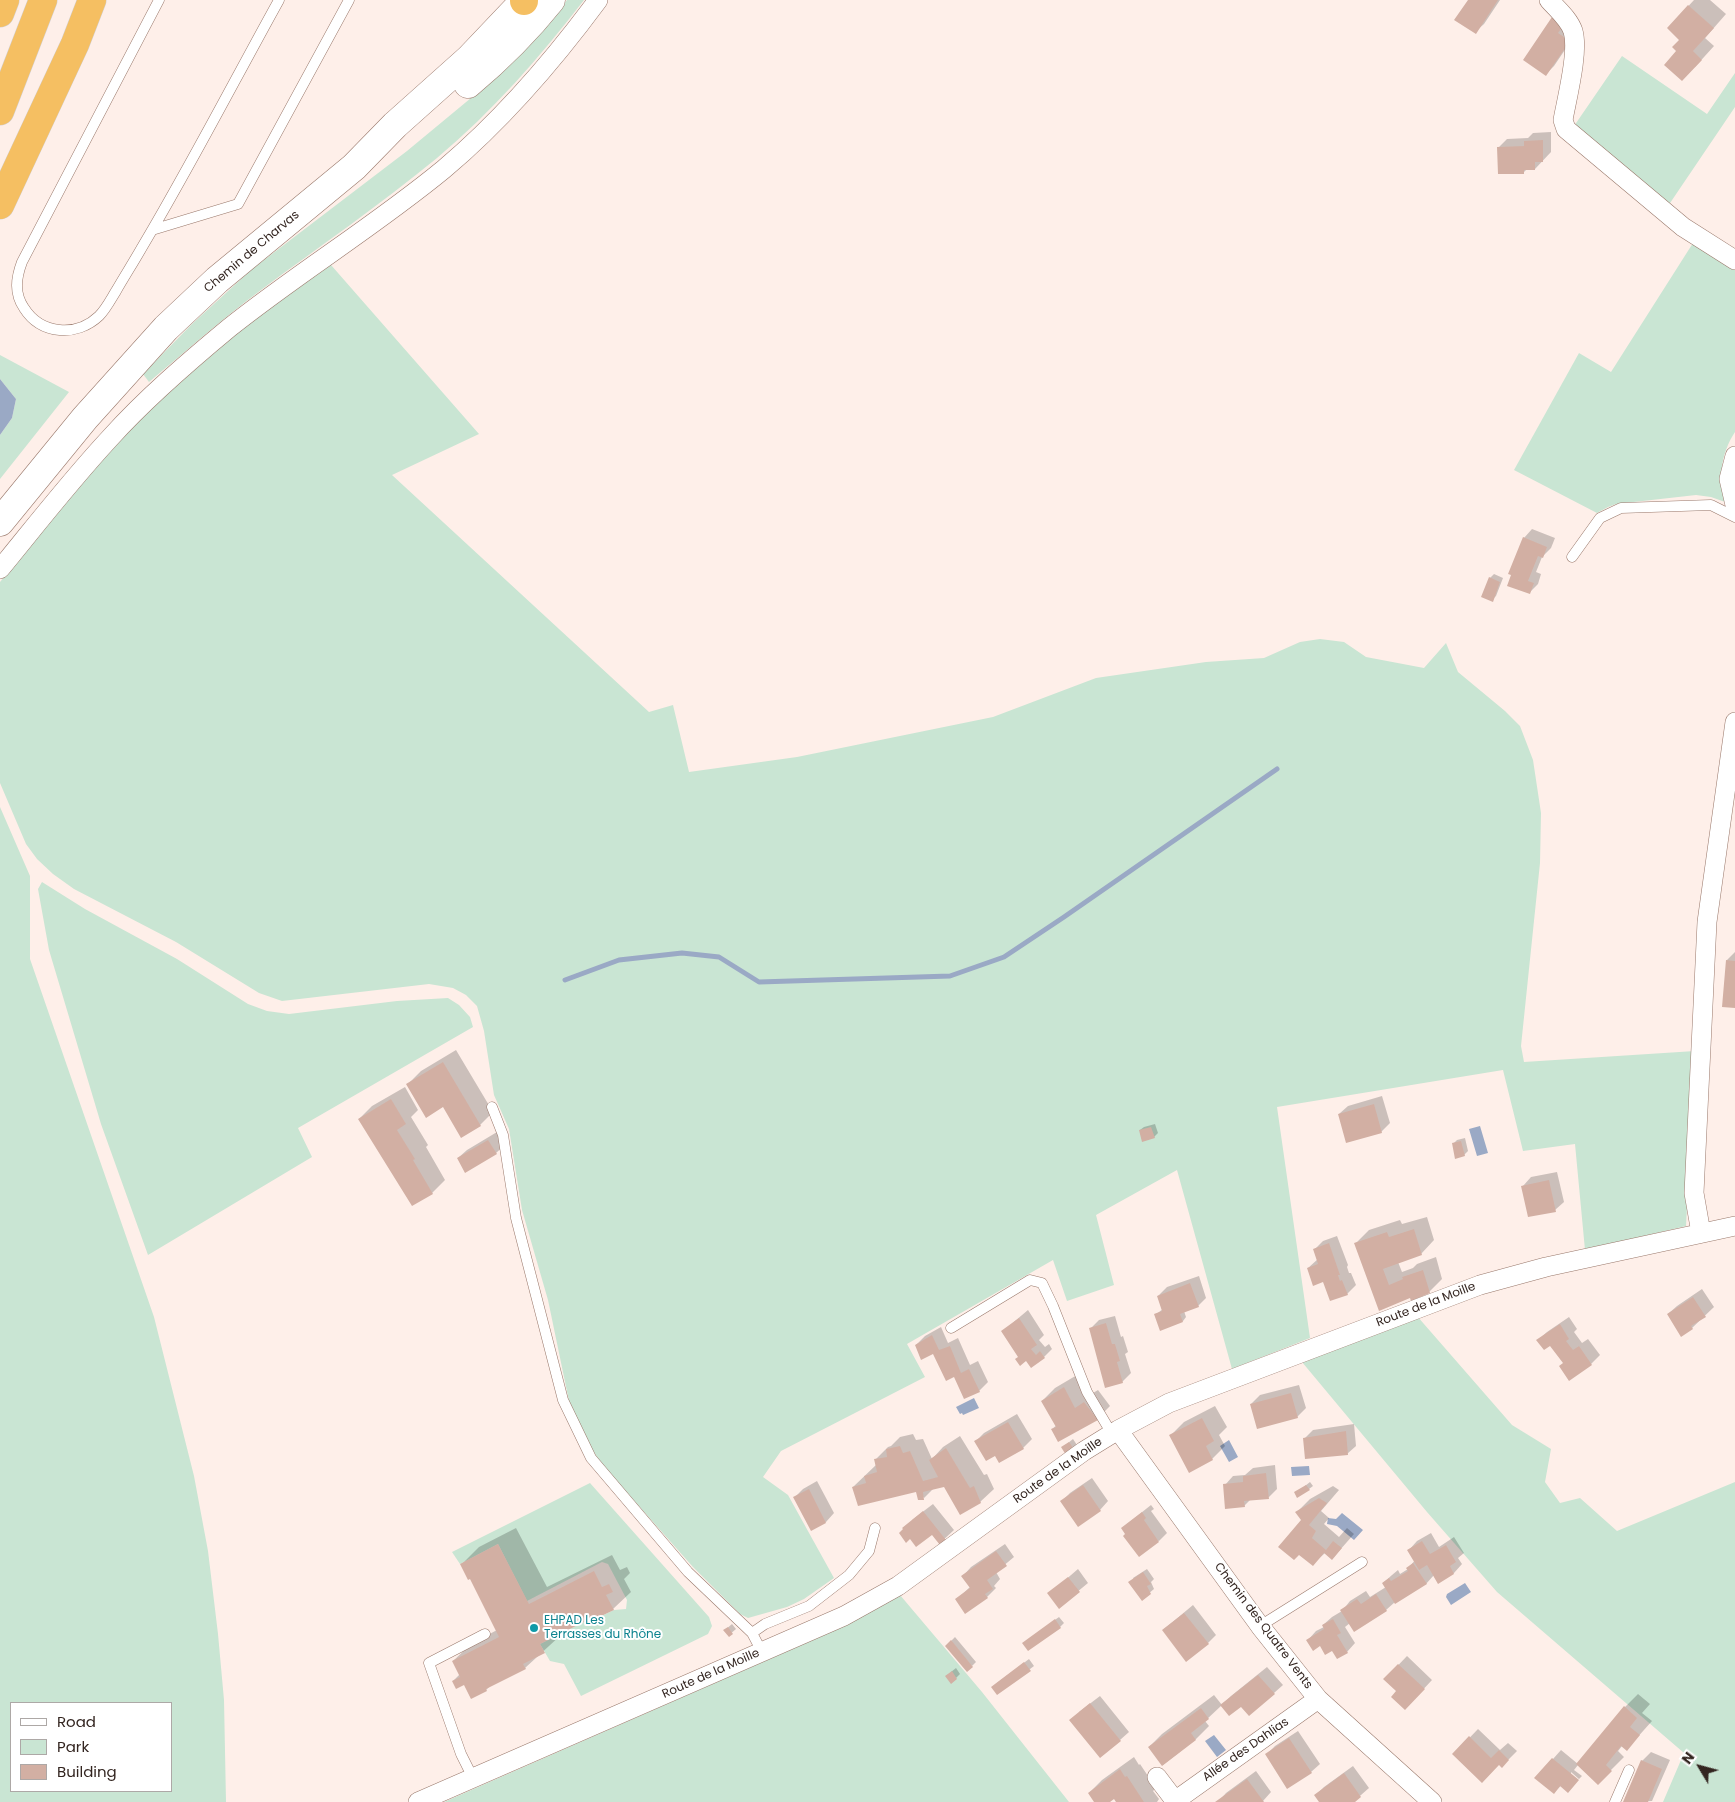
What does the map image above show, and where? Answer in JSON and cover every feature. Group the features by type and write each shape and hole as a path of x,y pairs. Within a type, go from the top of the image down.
{"highway":[{"path":"0,12 5,0"},
{"path":"0,111 43,0"},
{"path":"0,206 75,44 92,0"},
{"path":"75,44 92,28 104,0"}],"street":[{"name":"Chemin de Charvas","path":"0,522 84,418 166,328 246,256 354,167 395,124 470,58 524,0"},
{"path":"354,167 406,137 482,72 540,14 551,0"},
{"path":"0,569 110,437 150,398 230,328 445,168 510,105 545,67 598,0"},
{"path":"1549,0 1569,22 1576,44 1563,120 1566,129 1683,227 1735,260"},
{"path":"1735,456 1729,479 1735,505"},
{"path":"1701,1233 1694,1193 1707,922 1735,722"},
{"name":"Route de la Moille","path":"418,1802 844,1616 898,1586 1084,1451 1169,1403 1480,1285 1546,1267 1735,1226"},
{"name":"Chemin des Quatre Vents","path":"1115,1432 1260,1626 1318,1699 1432,1802"},
{"name":"Allée des Dahlias","path":"1157,1777 1175,1801 1318,1699"}],"lane":[{"path":"159,0 22,262 17,277 17,291 20,302 28,314 48,328 63,332 86,324 99,316 108,304 152,230 278,0"},
{"path":"152,230 238,204 349,0"},
{"path":"1572,557 1600,518 1621,508 1711,504 1735,516"},
{"path":"492,1108 503,1135 516,1218 563,1400 591,1458 688,1572 752,1633 762,1652"},
{"path":"951,1328 1030,1280 1042,1284 1053,1306 1087,1392 1115,1432"},
{"path":"752,1633 765,1624 809,1606 850,1575 869,1551 875,1528"},
{"path":"1260,1626 1362,1562"},
{"path":"473,1778 461,1754 429,1663 485,1634"},
{"path":"1615,1802 1629,1770"}],"green space":[{"path":"567,0 584,0 515,83 477,122 437,158 247,301 149,382 143,374 192,324 251,270 407,151 477,93 549,23"},
{"path":"1622,56 1707,114 1735,73 1735,107 1666,209 1572,129"},
{"path":"1693,243 1735,269 1735,432 1730,440 1722,466 1721,475 1725,502 1711,497 1696,495 1616,504 1597,513 1514,470 1579,353 1611,372"},
{"path":"331,265 479,434 392,475 649,712 673,705 689,772 797,757 993,717 1096,678 1206,662 1264,658 1300,642 1320,639 1344,642 1366,657 1424,668 1446,643 1458,672 1520,726 1533,760 1541,813 1540,863 1521,1046 1524,1062 1695,1051 1686,1226 1585,1250 1575,1144 1523,1151 1503,1070 1277,1107 1310,1338 1232,1369 1177,1170 1096,1215 1114,1285 1067,1301 1053,1260 907,1344 925,1377 781,1451 763,1477 788,1495 834,1578 804,1599 787,1607 748,1618 740,1614 693,1567 622,1487 599,1460 581,1432 569,1401 548,1300 522,1210 509,1129 494,1095 484,1031 477,1006 466,995 453,988 429,984 282,1001 259,993 176,942 74,889 53,874 37,859 26,844 0,783 0,582 118,441 160,400 250,322"},
{"path":"0,355 69,392 0,479 0,435 12,418 16,399 0,379"},
{"path":"0,807 30,876 30,959 154,1317 194,1476 208,1551 218,1634 224,1700 226,1802 0,1802"},
{"path":"42,882 85,909 177,959 248,1004 267,1011 289,1014 397,1001 448,998 459,1005 470,1017 473,1027 298,1128 312,1157 148,1255 101,1124 49,950 38,889"},
{"path":"1417,1316 1512,1425 1551,1449 1545,1482 1560,1503 1580,1498 1617,1531 1735,1482 1735,1802 1663,1802 1684,1753 1497,1592 1427,1512 1302,1362"},
{"path":"590,1483 709,1617 712,1626 708,1634 581,1696 564,1664 550,1661 540,1644 596,1616 597,1618 614,1610 626,1609 627,1600 608,1564 602,1562 527,1601 498,1544 460,1564 452,1552"},
{"path":"900,1595 982,1692 1069,1802 444,1802 831,1632"}],"water":[{"path":"0,379 16,399 12,418 0,435"},
{"path":"1480,1126 1488,1153 1477,1156 1469,1129"},
{"path":"974,1398 979,1408 963,1415 962,1413 960,1414 956,1407"},
{"path":"1229,1440 1238,1457 1229,1462 1220,1446"},
{"path":"1309,1466 1310,1475 1292,1476 1291,1467"},
{"path":"1342,1513 1363,1530 1354,1540 1337,1526 1327,1524 1328,1518 1336,1519"},
{"path":"1465,1583 1471,1592 1451,1605 1446,1597 1447,1594"},
{"path":"1214,1735 1226,1750 1217,1757 1205,1741"}],"building":[{"path":"1468,0 1498,0 1476,34 1454,20"},
{"path":"1688,5 1714,28 1693,51 1702,60 1682,81 1664,65 1676,51 1672,47 1679,40 1667,28"},
{"path":"1552,17 1563,26 1558,33 1570,41 1546,76 1523,60"},
{"path":"1543,140 1543,162 1535,162 1535,170 1524,170 1524,174 1498,174 1497,147 1524,146 1524,141"},
{"path":"1523,537 1547,547 1543,558 1538,556 1528,581 1534,583 1530,594 1507,586 1511,575 1508,574"},
{"path":"1489,577 1500,582 1493,602 1481,597"},
{"path":"1726,960 1735,961 1735,1008 1722,1007"},
{"path":"443,1062 481,1126 461,1138 443,1107 426,1118 406,1084"},
{"path":"391,1099 406,1124 397,1130 433,1194 412,1206 358,1119"},
{"path":"1374,1104 1382,1133 1346,1143 1338,1114"},
{"path":"1151,1127 1155,1138 1142,1142 1139,1130"},
{"path":"488,1140 497,1154 465,1173 457,1158"},
{"path":"1461,1141 1465,1156 1455,1159 1452,1143"},
{"path":"1549,1180 1556,1212 1528,1217 1521,1186"},
{"path":"1414,1229 1422,1255 1383,1269 1389,1285 1403,1279 1402,1277 1423,1270 1430,1293 1411,1301 1410,1298 1379,1311 1354,1243 1387,1232 1389,1237"},
{"path":"1329,1243 1340,1275 1338,1275 1340,1281 1342,1280 1348,1295 1330,1301 1323,1282 1313,1286 1307,1268 1318,1264 1313,1249"},
{"path":"1190,1283 1199,1307 1180,1314 1183,1322 1160,1331 1154,1314 1162,1311 1157,1296"},
{"path":"1693,1297 1706,1317 1691,1326 1693,1329 1681,1337 1667,1314"},
{"path":"1019,1318 1037,1345 1031,1349 1036,1355 1040,1351 1045,1358 1031,1368 1026,1361 1020,1366 1015,1359 1018,1357 1001,1331"},
{"path":"1106,1323 1112,1344 1115,1344 1120,1361 1117,1362 1123,1383 1105,1388 1089,1328"},
{"path":"1560,1324 1569,1339 1566,1341 1573,1350 1579,1346 1592,1365 1569,1381 1559,1366 1563,1363 1550,1346 1544,1350 1536,1340"},
{"path":"932,1335 939,1350 950,1346 961,1373 969,1369 980,1392 964,1399 954,1377 946,1381 933,1354 921,1360 915,1345"},
{"path":"1064,1387 1075,1408 1084,1402 1098,1420 1058,1442 1051,1429 1056,1427 1041,1401"},
{"path":"1291,1393 1298,1418 1257,1429 1250,1404"},
{"path":"1202,1418 1214,1441 1206,1446 1213,1460 1189,1473 1169,1435"},
{"path":"1008,1422 1024,1449 999,1463 995,1456 986,1461 974,1441"},
{"path":"1346,1431 1348,1455 1305,1459 1303,1438"},
{"path":"1069,1442 1074,1449 1066,1455 1061,1447"},
{"path":"900,1446 903,1453 910,1451 923,1481 938,1477 929,1460 946,1448 970,1488 974,1486 981,1503 960,1515 944,1487 923,1492 924,1500 918,1500 916,1492 858,1506 852,1487 866,1483 864,1476 877,1472 874,1459 887,1457 886,1449"},
{"path":"1266,1473 1269,1499 1244,1501 1245,1507 1225,1509 1223,1484 1243,1482 1243,1476"},
{"path":"1083,1485 1101,1511 1078,1527 1060,1501"},
{"path":"1306,1485 1310,1490 1297,1498 1294,1492"},
{"path":"809,1489 826,1523 811,1531 793,1497"},
{"path":"1319,1498 1327,1503 1309,1525 1316,1531 1312,1538 1326,1550 1333,1541 1342,1548 1332,1560 1324,1553 1313,1566 1299,1555 1294,1560 1278,1547 1301,1520 1295,1512"},
{"path":"923,1511 946,1540 940,1545 932,1535 916,1547 910,1539 906,1543 899,1533 902,1528"},
{"path":"1142,1512 1146,1518 1144,1520 1159,1542 1139,1557 1123,1536 1125,1534 1121,1528"},
{"path":"1422,1541 1430,1554 1446,1545 1456,1562 1450,1566 1454,1574 1438,1584 1427,1565 1419,1570 1407,1550"},
{"name":"EHPAD Les Terrasses du Rhône","path":"498,1544 529,1604 594,1571 602,1587 609,1584 613,1592 606,1595 614,1610 597,1618 596,1616 540,1644 545,1653 523,1664 526,1669 486,1689 487,1691 471,1699 464,1685 456,1689 452,1681 460,1677 452,1661 499,1637 470,1579 468,1580 460,1564"},
{"path":"996,1551 1007,1566 987,1580 993,1589 985,1594 988,1598 965,1614 955,1599 970,1588 961,1576"},
{"path":"1413,1563 1427,1584 1395,1604 1382,1583 1389,1578 1391,1581 1408,1571 1406,1568"},
{"path":"1143,1572 1151,1584 1147,1586 1151,1594 1142,1601 1128,1582"},
{"path":"1068,1577 1080,1592 1059,1609 1047,1593"},
{"path":"1376,1594 1387,1611 1354,1632 1340,1610 1357,1599 1361,1604"},
{"path":"1184,1613 1209,1644 1186,1662 1162,1630"},
{"path":"1055,1619 1061,1628 1028,1651 1022,1643"},
{"path":"1333,1619 1341,1633 1337,1635 1348,1653 1337,1659 1332,1651 1325,1655 1320,1646 1313,1651 1306,1640 1324,1629 1322,1625"},
{"path":"728,1627 733,1634 729,1637 723,1630"},
{"path":"951,1640 973,1667 967,1672 945,1646"},
{"path":"1024,1662 1031,1671 997,1695 991,1687"},
{"path":"1398,1664 1425,1689 1405,1710 1391,1697 1396,1691 1383,1679"},
{"path":"952,1671 957,1679 951,1684 945,1676"},
{"path":"1258,1675 1275,1694 1249,1716 1241,1707 1229,1716 1220,1705"},
{"path":"1090,1703 1121,1741 1100,1758 1069,1720"},
{"path":"1624,1706 1637,1718 1630,1727 1640,1735 1627,1751 1621,1746 1606,1765 1612,1771 1598,1785 1576,1764"},
{"path":"1201,1708 1209,1719 1191,1733 1196,1740 1162,1766 1148,1747"},
{"path":"1469,1736 1491,1758 1499,1750 1509,1760 1502,1768 1499,1765 1482,1783 1452,1754"},
{"path":"1289,1738 1312,1773 1287,1789 1265,1754"},
{"path":"1552,1758 1579,1780 1568,1793 1560,1786 1554,1794 1534,1778"},
{"path":"1641,1760 1662,1769 1648,1802 1623,1802"},
{"path":"1120,1769 1125,1777 1127,1776 1144,1802 1116,1802 1114,1799 1110,1802 1094,1802 1088,1793"},
{"path":"1344,1773 1361,1797 1355,1802 1319,1802 1314,1795"},
{"path":"1247,1779 1264,1802 1215,1802"}],"waterway":[{"path":"565,980 619,960 682,953 719,957 759,982 950,976 1004,957 1277,769"}],"place":[{"name":"EHPAD Les Terrasses du Rhône","path":"534,1628"}]}
